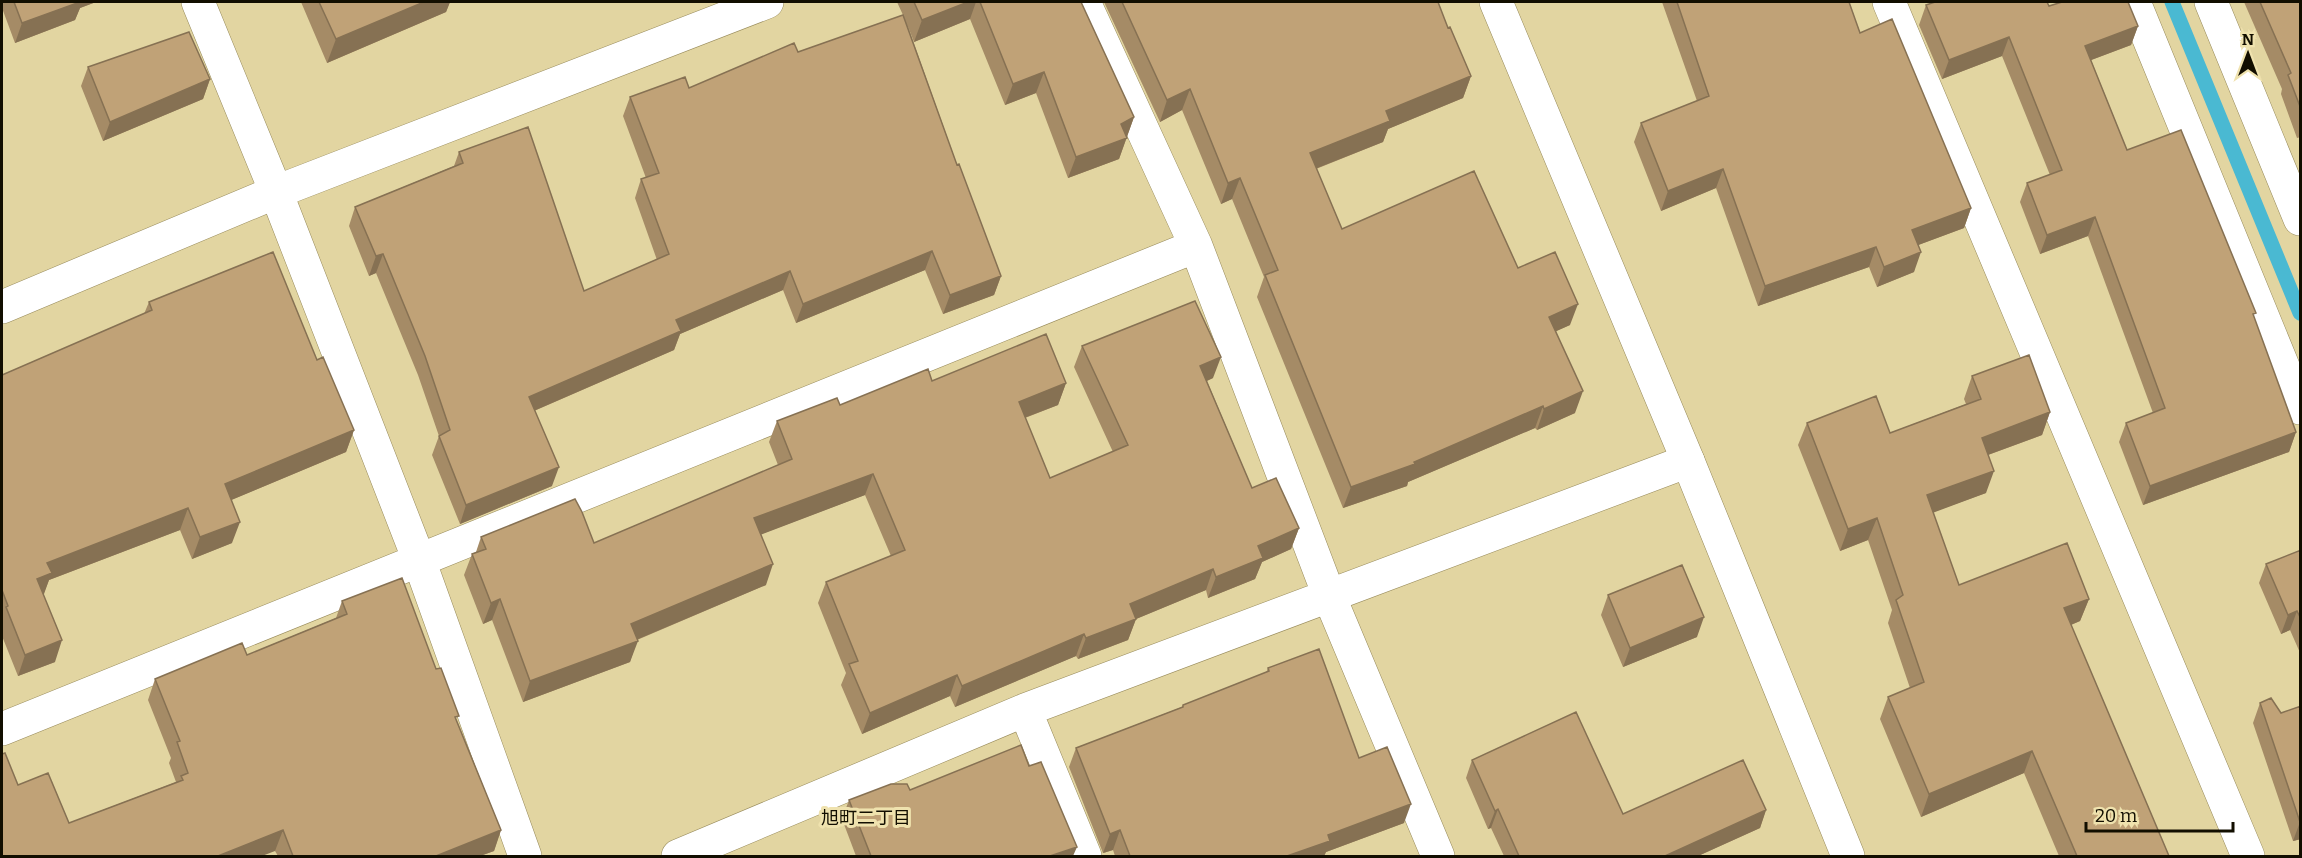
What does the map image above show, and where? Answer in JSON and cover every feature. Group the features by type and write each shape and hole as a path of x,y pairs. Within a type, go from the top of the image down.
{"street":[{"path":"198,2 276,192 419,560 525,856"},
{"path":"2,307 276,192 767,2"},
{"path":"1084,2 1196,246 1330,598 1438,856"},
{"path":"1496,2 1688,461 1848,856"},
{"path":"1889,2 2248,856"},
{"path":"2134,2 2301,408"},
{"path":"2211,2 2301,219"},
{"path":"2,729 1196,246"},
{"path":"678,856 1025,710 1330,598 1688,461"},
{"path":"1025,710 1085,856"}],"building":[{"path":"14,2 80,2 22,23"},
{"path":"319,2 424,2 336,39"},
{"path":"914,2 968,2 922,20"},
{"path":"980,2 1081,2 1134,117 1121,124 1127,138 1076,157 1044,72 1013,84"},
{"path":"1122,2 1438,2 1471,76 1386,111 1390,121 1310,153 1342,229 1474,171 1518,268 1555,252 1578,304 1549,317 1583,391 1414,462 1415,464 1351,487 1265,275 1278,270 1240,178 1228,183 1190,89 1167,100"},
{"path":"1677,2 1849,2 1860,33 1892,19 1971,208 1912,230 1921,252 1884,267 1876,247 1765,286 1723,169 1668,191 1641,123 1709,96"},
{"path":"1935,2 2047,2 2049,6 2062,2 2128,2 2138,26 2085,46 2127,150 2181,130 2256,313 2253,314 2296,432 2150,486 2126,423 2165,408 2095,217 2047,235 2027,183 2062,170 2009,37 1949,60 1926,5"},
{"path":"2260,2 2301,2 2301,109 2288,75 2291,73"},
{"path":"903,15 957,165 959,164 1001,276 950,295 932,251 803,304 790,271 676,320 681,331 529,397 559,467 466,505 439,436 450,430 425,356 383,254 376,256 355,207 463,163 459,152 528,127 584,291 669,254 641,179 659,173 630,97 685,77 689,88 794,43 798,52"},
{"path":"189,32 210,79 110,122 88,67"},
{"path":"273,252 317,360 323,357 354,430 225,484 240,522 200,537 188,508 47,563 52,573 37,579 62,640 25,655 6,607 8,606 2,590 2,375 152,310 149,302"},
{"path":"1195,301 1221,357 1200,366 1252,488 1276,478 1299,528 1258,546 1263,558 1216,577 1213,569 1130,604 1136,619 1086,638 1084,634 962,686 957,675 870,713 849,664 858,661 826,582 905,550 873,474 754,518 773,564 631,624 638,641 530,681 500,599 491,603 472,554 486,549 481,537 575,499 594,543 792,459 777,421 837,398 840,405 928,369 932,381 1046,334 1066,383 1019,402 1050,478 1128,445 1082,346"},
{"path":"2029,355 2050,412 1982,438 1994,471 1927,495 1959,585 2067,543 2089,599 2064,608 2169,856 2077,856 2032,751 1929,794 1888,697 1924,682 1896,600 1903,595 1877,518 1848,529 1807,423 1876,396 1890,433 1981,399 1972,376"},
{"path":"2301,550 2301,619 2297,611 2288,615 2266,564"},
{"path":"1682,565 1704,617 1630,648 1608,595"},
{"path":"402,578 436,669 441,668 459,716 455,717 501,830 436,856 293,856 283,830 218,856 2,856 2,754 5,753 18,785 48,773 69,823 183,780 181,776 188,773 177,742 180,741 155,679 242,643 247,655 347,614 342,601"},
{"path":"1319,649 1359,758 1387,747 1411,804 1328,835 1330,841 1287,856 1130,856 1120,830 1110,834 1076,748 1183,707 1183,705 1269,671 1268,668"},
{"path":"2271,698 2281,713 2301,706 2300,822 2260,703"},
{"path":"1576,712 1623,814 1743,760 1766,810 1665,856 1519,856 1498,809 1495,811 1472,760"},
{"path":"1021,745 1029,766 1041,762 1077,847 1050,856 871,856 849,800 891,784 907,784 910,790"}],"waterway":[{"path":"2172,2 2300,313"}],"district":[{"name":"旭町二丁目","path":"866,818"}]}
